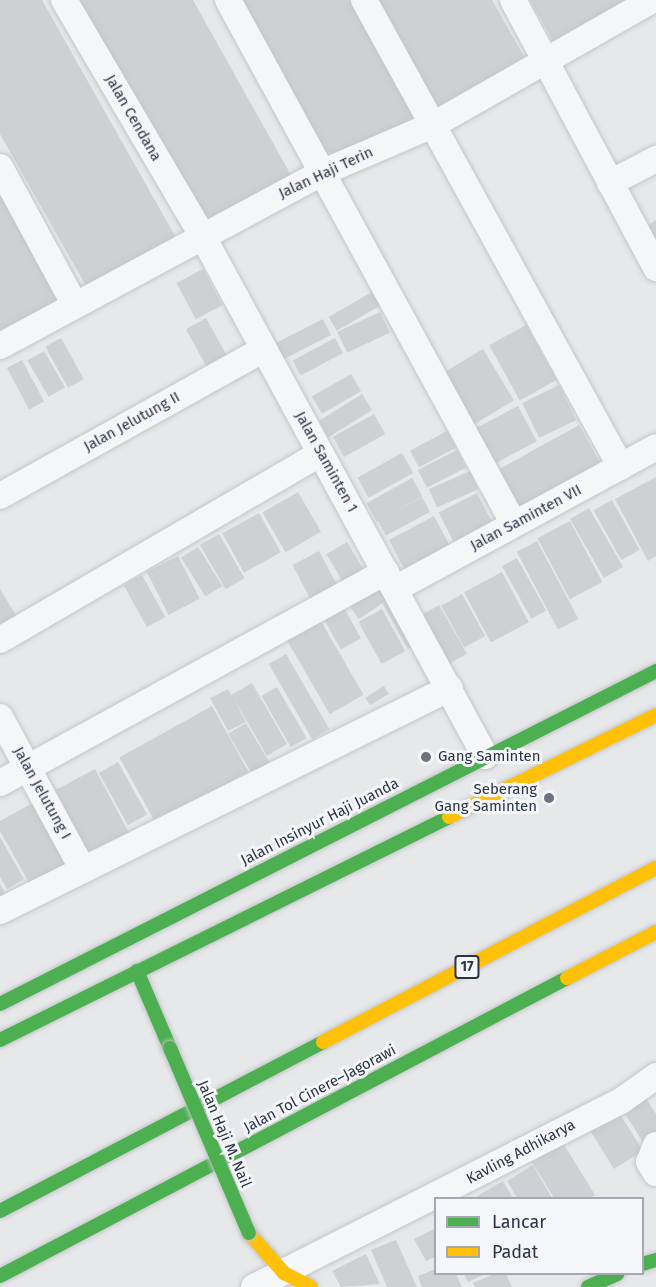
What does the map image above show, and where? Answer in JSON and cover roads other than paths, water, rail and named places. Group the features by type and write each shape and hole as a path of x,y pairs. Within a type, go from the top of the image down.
{"main road":[{"name":"Jalan Insinyur Haji Juanda","path":"0,1004 618,688 656,671"},
{"path":"618,688 631,716"},
{"path":"0,1040 631,716 656,715"},
{"name":"17","path":"0,1211 656,868"},
{"name":"Jalan Tol Cinere–Jagorawi","path":"0,1276 656,932"},
{"name":"Jalan Haji M. Nail","path":"137,971 249,1233 284,1273 311,1287"},
{"path":"588,1287 615,1275"}],"street":[{"name":"Jalan Cendana","path":"64,0 202,235"},
{"path":"228,0 514,524"},
{"path":"364,0 621,467"},
{"path":"513,0 656,268"},
{"name":"Jalan Haji Terin","path":"0,346 202,235 321,173 433,125 547,63 651,0"},
{"path":"610,183 656,159"},
{"path":"0,167 75,305"},
{"name":"Jalan Saminten 1","path":"202,235 486,756"},
{"name":"Jalan Jelutung II","path":"0,496 264,348"},
{"name":"Jalan Saminten VII","path":"0,783 391,580 514,524 656,447"},
{"path":"0,640 321,453"},
{"path":"0,911 77,859 450,687"},
{"name":"Jalan Jelutung I","path":"0,717 77,859"},
{"name":"Kavling Adhikarya","path":"254,1287 654,1083"},
{"path":"656,1145 649,1162 656,1173"}],"place":[{"name":"Gang Saminten","path":"426,757"},
{"name":"Seberang Gang Saminten","path":"549,798"}]}
